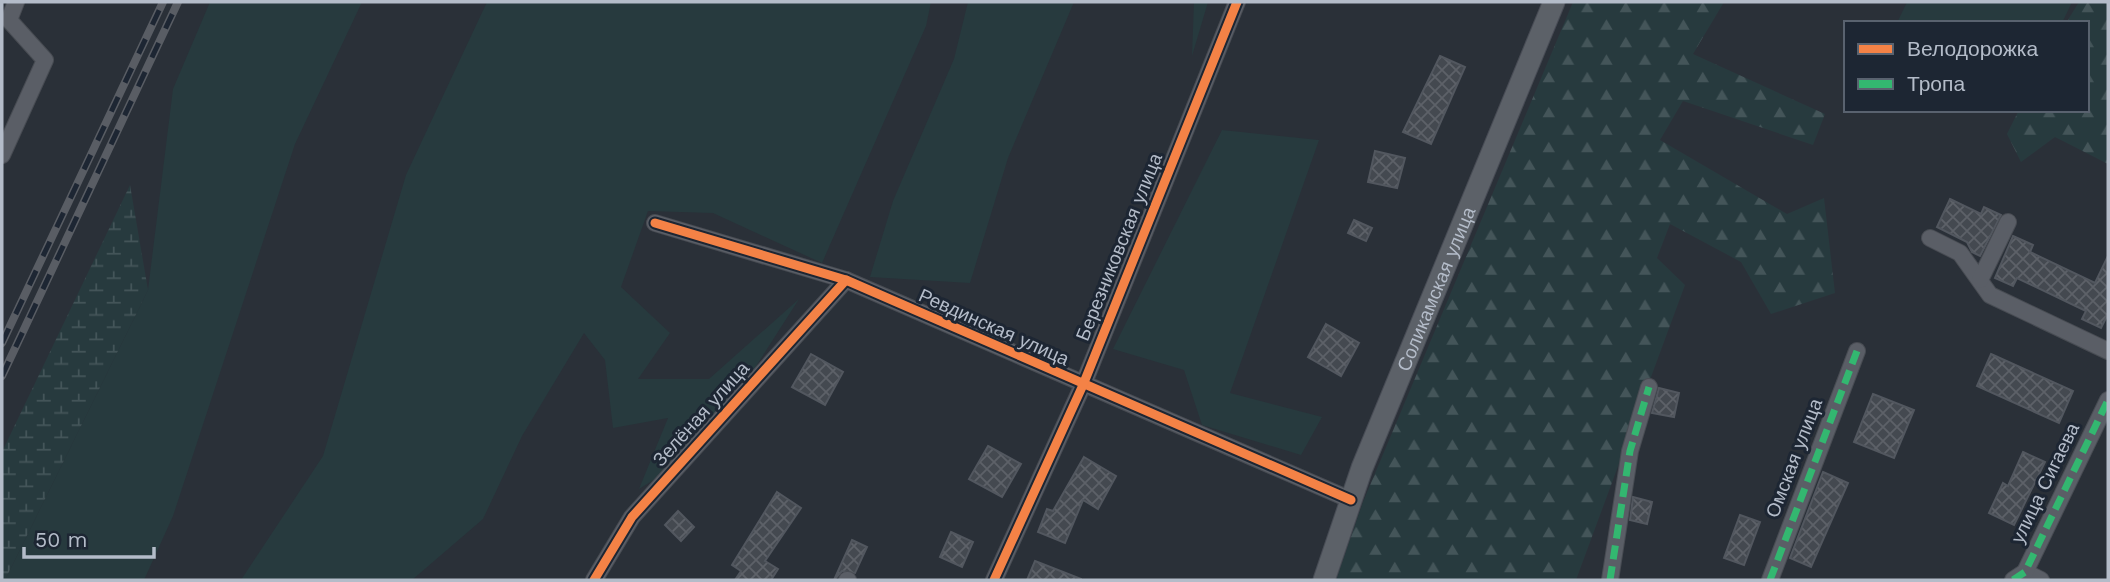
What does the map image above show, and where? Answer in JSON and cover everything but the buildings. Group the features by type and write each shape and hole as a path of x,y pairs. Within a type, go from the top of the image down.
{"main road":[{"name":"Соликамская улица","path":"1324,580 1351,500 1554,2"}],"street":[{"path":"2,155 46,60 9,20 16,2"},
{"name":"Березниковская улица","path":"994,580 1083,385 1237,2"},
{"path":"1980,280 2008,222"},
{"name":"Ревдинская улица","path":"655,223 846,280 1351,500"},
{"path":"1930,238 1960,253 1990,295 2108,351"},
{"name":"Зелёная улица","path":"594,580 632,517 846,280"},
{"name":"Омская улица","path":"1770,580 1857,351"},
{"path":"1610,580 1630,451 1649,387"},
{"name":"улица Сигаева","path":"2019,576 2103,422 2108,400"},
{"path":"2019,576 2041,580"}],"green space":[{"path":"210,2 362,2 295,144 173,516 144,580 5,580 148,290 173,89"},
{"path":"487,2 931,2 926,26 822,263 713,213 648,211 621,287 670,333 638,379 709,379 799,299 735,399 676,466 639,489 668,418 613,428 605,360 584,333 522,436 483,519 412,580 241,580 323,456 406,175"},
{"path":"968,2 1074,2 1008,158 970,283 870,277 893,201 954,59"},
{"path":"1194,2 1208,2 1192,56"},
{"path":"1573,2 1724,2 1693,54 1825,114 1813,145 1683,101 1660,140 1787,214 1824,198 1835,293 1771,314 1741,262 1670,224 1657,258 1685,285 1576,580 1336,580 1363,502"},
{"path":"1907,2 2072,2 2063,21 1898,21"},
{"path":"2079,2 2108,2 2108,164 2055,137 2021,162 2007,134 2018,112 2089,112 2089,21 2067,21"},
{"path":"1222,130 1319,140 1230,393 1322,417 1301,455 1202,425 1184,370 1113,349"},
{"path":"130,185 148,290 5,580 2,580 2,452"}],"railway":[{"path":"2,343 163,2"},
{"path":"2,376 178,2"}],"marked path":[{"path":"1770,580 1857,351"},
{"path":"1610,580 1630,451 1649,387"},
{"path":"2013,580 2025,572 2108,400"}],"cycle path":[{"path":"994,580 1083,385 1237,2"},
{"path":"655,223 846,280 1351,500"},
{"path":"594,580 632,517 846,280"}]}
